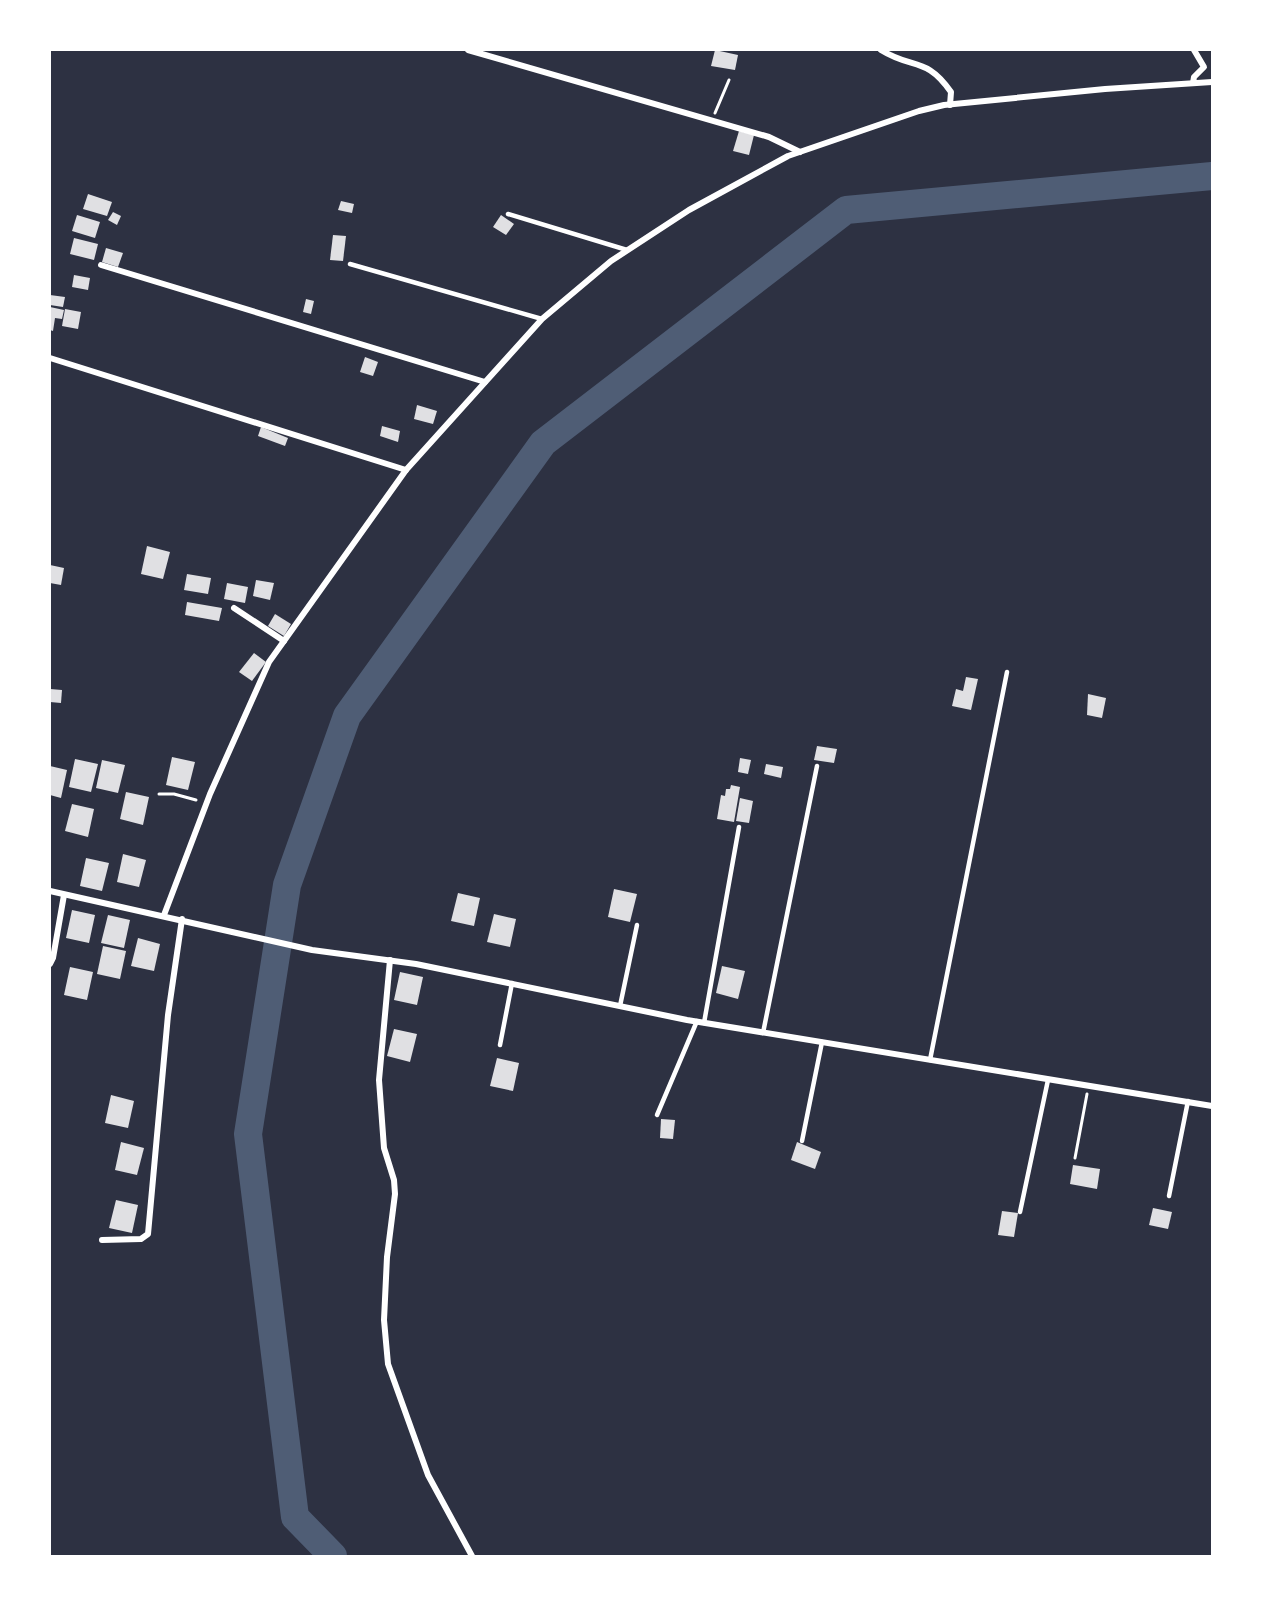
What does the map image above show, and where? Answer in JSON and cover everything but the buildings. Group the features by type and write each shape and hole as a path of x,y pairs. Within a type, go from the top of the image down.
{"street":[{"path":"468,50 769,137 800,152"},
{"path":"881,50 900,60 925,65 931,69 951,93 950,105"},
{"path":"1193,83 1194,77 1204,67 1194,50"},
{"path":"164,915 206,804 269,662 406,470 542,319 610,261 689,210 800,152 919,111 950,105 1212,82"},
{"path":"101,265 485,382"},
{"path":"50,358 406,470"},
{"path":"234,608 284,641"},
{"path":"50,891 312,950 390,960 700,1022 1212,1106"},
{"path":"50,964 64,895"},
{"path":"102,1240 141,1239 148,1234 168,1015 182,919"},
{"path":"390,960 379,1080 384,1148 394,1180 395,1194 387,1257 385,1299 388,1364 428,1475 472,1557"}],"lane":[{"path":"508,214 627,250"},
{"path":"350,264 542,319"},
{"path":"930,1060 1007,672"},
{"path":"763,1033 817,766"},
{"path":"657,1115 700,1022 739,827"},
{"path":"620,1006 637,925"},
{"path":"500,1045 512,983"},
{"path":"802,1141 822,1042"},
{"path":"1020,1212 1048,1080"},
{"path":"1169,1196 1188,1101"}],"path":[{"path":"712,120 729,80"},
{"path":"159,794 188,797 206,804"},
{"path":"1075,1158 1088,1087"}],"waterway":[{"path":"333,1556 295,1517 248,1134 287,885 347,716 543,443 846,210 1212,176"}]}
